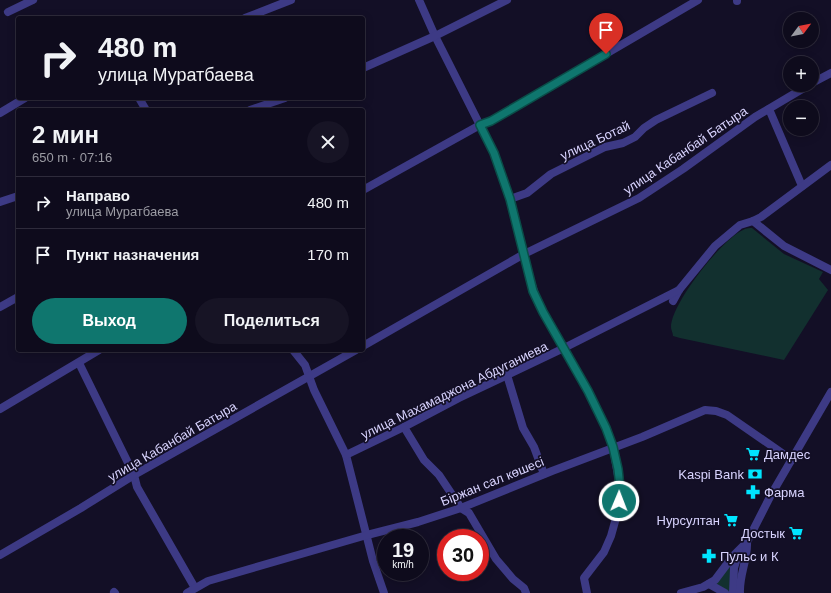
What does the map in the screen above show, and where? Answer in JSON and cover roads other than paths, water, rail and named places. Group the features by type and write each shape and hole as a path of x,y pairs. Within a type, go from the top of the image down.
{"street":[{"path":"8,12 33,0"},
{"path":"250,16 291,0"},
{"path":"419,0 435,36 494,153 510,199 533,291 606,428 613,447 620,487 616,518 611,536 604,552 584,578 587,593"},
{"path":"365,67 435,36 507,0"},
{"path":"365,189 480,125 491,121 698,0"},
{"path":"819,79 831,73"},
{"name":"улица Кабанбай Батыра","path":"365,345 524,254 639,198 683,169 727,136 797,92"},
{"name":"улица Ботай","path":"510,199 527,192 551,174 605,148 623,143 635,137 644,128 656,120 712,93"},
{"path":"0,113 23,100"},
{"path":"256,108 279,100"},
{"path":"769,109 802,186"},
{"path":"673,301 679,290 714,246 740,225 753,221 831,165"},
{"path":"0,202 16,197"},
{"path":"753,221 784,246 831,270"},
{"name":"улица Махамаджона Абдуганиева","path":"346,455 354,453 460,398 679,290"},
{"path":"0,307 16,298"},
{"path":"0,409 97,352"},
{"path":"294,352 304,365 314,390 346,455 373,561 384,593"},
{"name":"улица Кабанбай Батыра","path":"0,555 134,475 352,352"},
{"path":"79,363 134,475 140,493 195,588"},
{"path":"507,375 523,428 534,447 544,474"},
{"path":"681,593 709,584 715,580 740,548 747,542 771,495 831,392"},
{"name":"Біржан сал көшесі","path":"187,593 208,581 367,535 418,522 462,508 544,474 642,437 704,410 710,410 726,415 792,460"},
{"path":"404,427 424,460 438,474 462,508 469,513 496,559 513,580 524,588 526,593"},
{"path":"740,593 742,572 747,553 747,542"},
{"path":"733,593 734,568 740,548"},
{"path":"709,584 725,593"}],"place":[{"name":"Дамдес","path":"753,454"},
{"name":"Kaspi Bank","path":"755,474"},
{"name":"Фарма","path":"753,492"},
{"name":"Нурсултан","path":"731,520"},
{"name":"Достык","path":"796,533"},
{"name":"Пульс и К","path":"709,556"}]}
